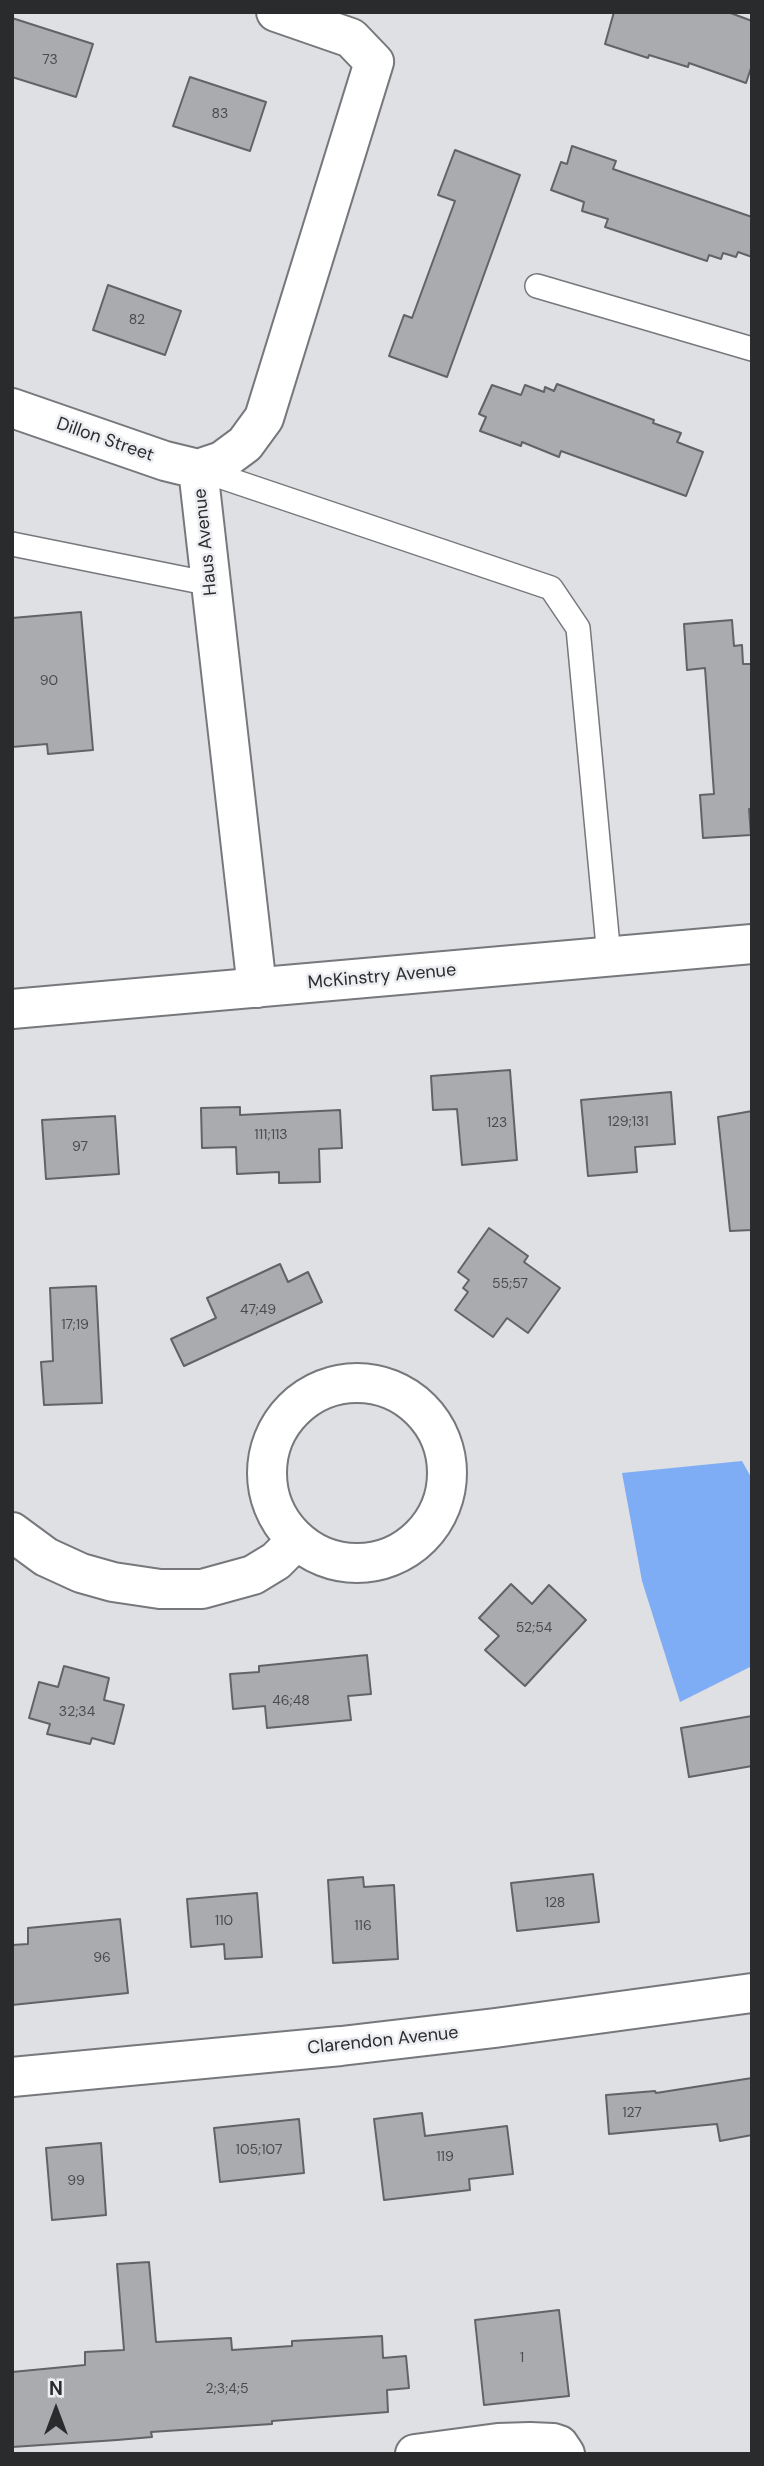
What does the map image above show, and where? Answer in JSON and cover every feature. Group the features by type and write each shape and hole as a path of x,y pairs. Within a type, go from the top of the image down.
{"street":[{"name":"Haus Avenue","path":"257,988 198,468 222,461 245,444 264,418 374,62 351,38 276,12"},
{"name":"Dillon Street","path":"12,408 165,461 198,468"},
{"name":"McKinstry Avenue","path":"12,1009 752,944"},
{"path":"353,1384 381,1387 418,1407 435,1429 447,1465 442,1502 423,1535 392,1556 355,1563 317,1554 297,1540 279,1518 267,1477 267,1463 275,1436 291,1413 313,1395 326,1389 353,1384"},
{"path":"12,1532 46,1557 81,1573 113,1582 160,1589 202,1588 238,1581 266,1569 297,1540"},
{"name":"Clarendon Avenue","path":"12,2077 354,2045 752,1993"},
{"path":"415,2454 498,2443 559,2449"}],"lane":[{"path":"537,286 752,349"},
{"path":"198,468 551,588 578,628 609,957"},
{"path":"12,544 211,584"}],"shaded area":[{"path":"742,1461 752,1479 752,1666 680,1702 642,1581 622,1473"}],"building":[{"path":"614,12 728,12 752,21 752,65 746,83 689,63 688,67 649,55 648,58 605,44"},
{"path":"12,18 93,44 76,97 12,77"},
{"path":"190,77 266,102 250,151 173,126"},
{"path":"572,146 616,161 613,169 752,217 752,257 738,252 736,257 723,253 721,259 709,255 707,261 605,227 608,219 582,211 584,202 551,190 561,162 567,164"},
{"path":"455,150 520,175 447,377 389,356 404,315 412,318 455,201 438,195"},
{"path":"108,285 181,311 165,355 93,330"},
{"path":"557,384 654,420 653,423 681,433 677,442 703,452 686,496 561,451 559,457 522,442 521,446 480,431 486,417 479,414 492,385 521,395 525,385 544,392 545,387 554,391"},
{"path":"81,612 93,750 48,754 47,744 12,747 12,618"},
{"path":"732,620 734,646 742,645 743,664 752,664 752,809 749,809 751,835 703,838 700,795 714,794 705,668 687,670 684,624"},
{"path":"510,1070 517,1160 462,1165 457,1109 433,1110 431,1076"},
{"path":"671,1092 675,1144 635,1147 637,1172 588,1176 581,1100"},
{"path":"240,1107 240,1115 340,1110 342,1148 319,1149 320,1182 279,1183 279,1172 237,1174 236,1147 202,1148 201,1108"},
{"path":"752,1111 752,1230 730,1231 718,1117"},
{"path":"115,1116 119,1174 46,1179 42,1120"},
{"path":"489,1228 528,1256 524,1262 560,1288 528,1333 507,1318 493,1337 455,1310 468,1292 463,1288 469,1280 458,1272"},
{"path":"280,1264 288,1282 308,1272 322,1302 184,1366 171,1339 216,1318 207,1298"},
{"path":"96,1286 102,1403 44,1405 41,1362 53,1361 50,1288"},
{"path":"511,1584 532,1604 549,1585 586,1620 525,1686 485,1650 499,1636 479,1618"},
{"path":"367,1655 371,1694 348,1696 351,1720 267,1728 265,1706 233,1709 230,1674 259,1672 259,1666"},
{"path":"64,1666 109,1678 104,1700 124,1705 114,1744 92,1738 90,1744 47,1734 50,1724 29,1718 39,1682 58,1687"},
{"path":"752,1716 752,1766 689,1777 681,1728"},
{"path":"593,1874 599,1922 517,1931 511,1883"},
{"path":"363,1877 364,1887 394,1885 398,1959 333,1963 328,1880"},
{"path":"257,1893 262,1957 225,1959 224,1944 191,1947 187,1899"},
{"path":"120,1919 128,1993 12,2005 12,1945 28,1944 28,1928"},
{"path":"752,2078 752,2135 720,2141 717,2124 609,2134 606,2095 656,2093"},
{"path":"422,2113 425,2136 507,2126 513,2174 469,2179 470,2190 384,2200 374,2119"},
{"path":"299,2119 304,2173 220,2182 214,2128"},
{"path":"101,2143 106,2215 52,2220 46,2148"},
{"path":"149,2262 156,2342 231,2338 232,2350 292,2346 292,2341 382,2336 383,2358 406,2356 409,2388 387,2390 388,2412 272,2421 272,2424 151,2432 152,2437 12,2447 12,2372 85,2365 85,2352 124,2350 117,2264"},
{"path":"559,2310 569,2396 484,2405 475,2320"}]}
